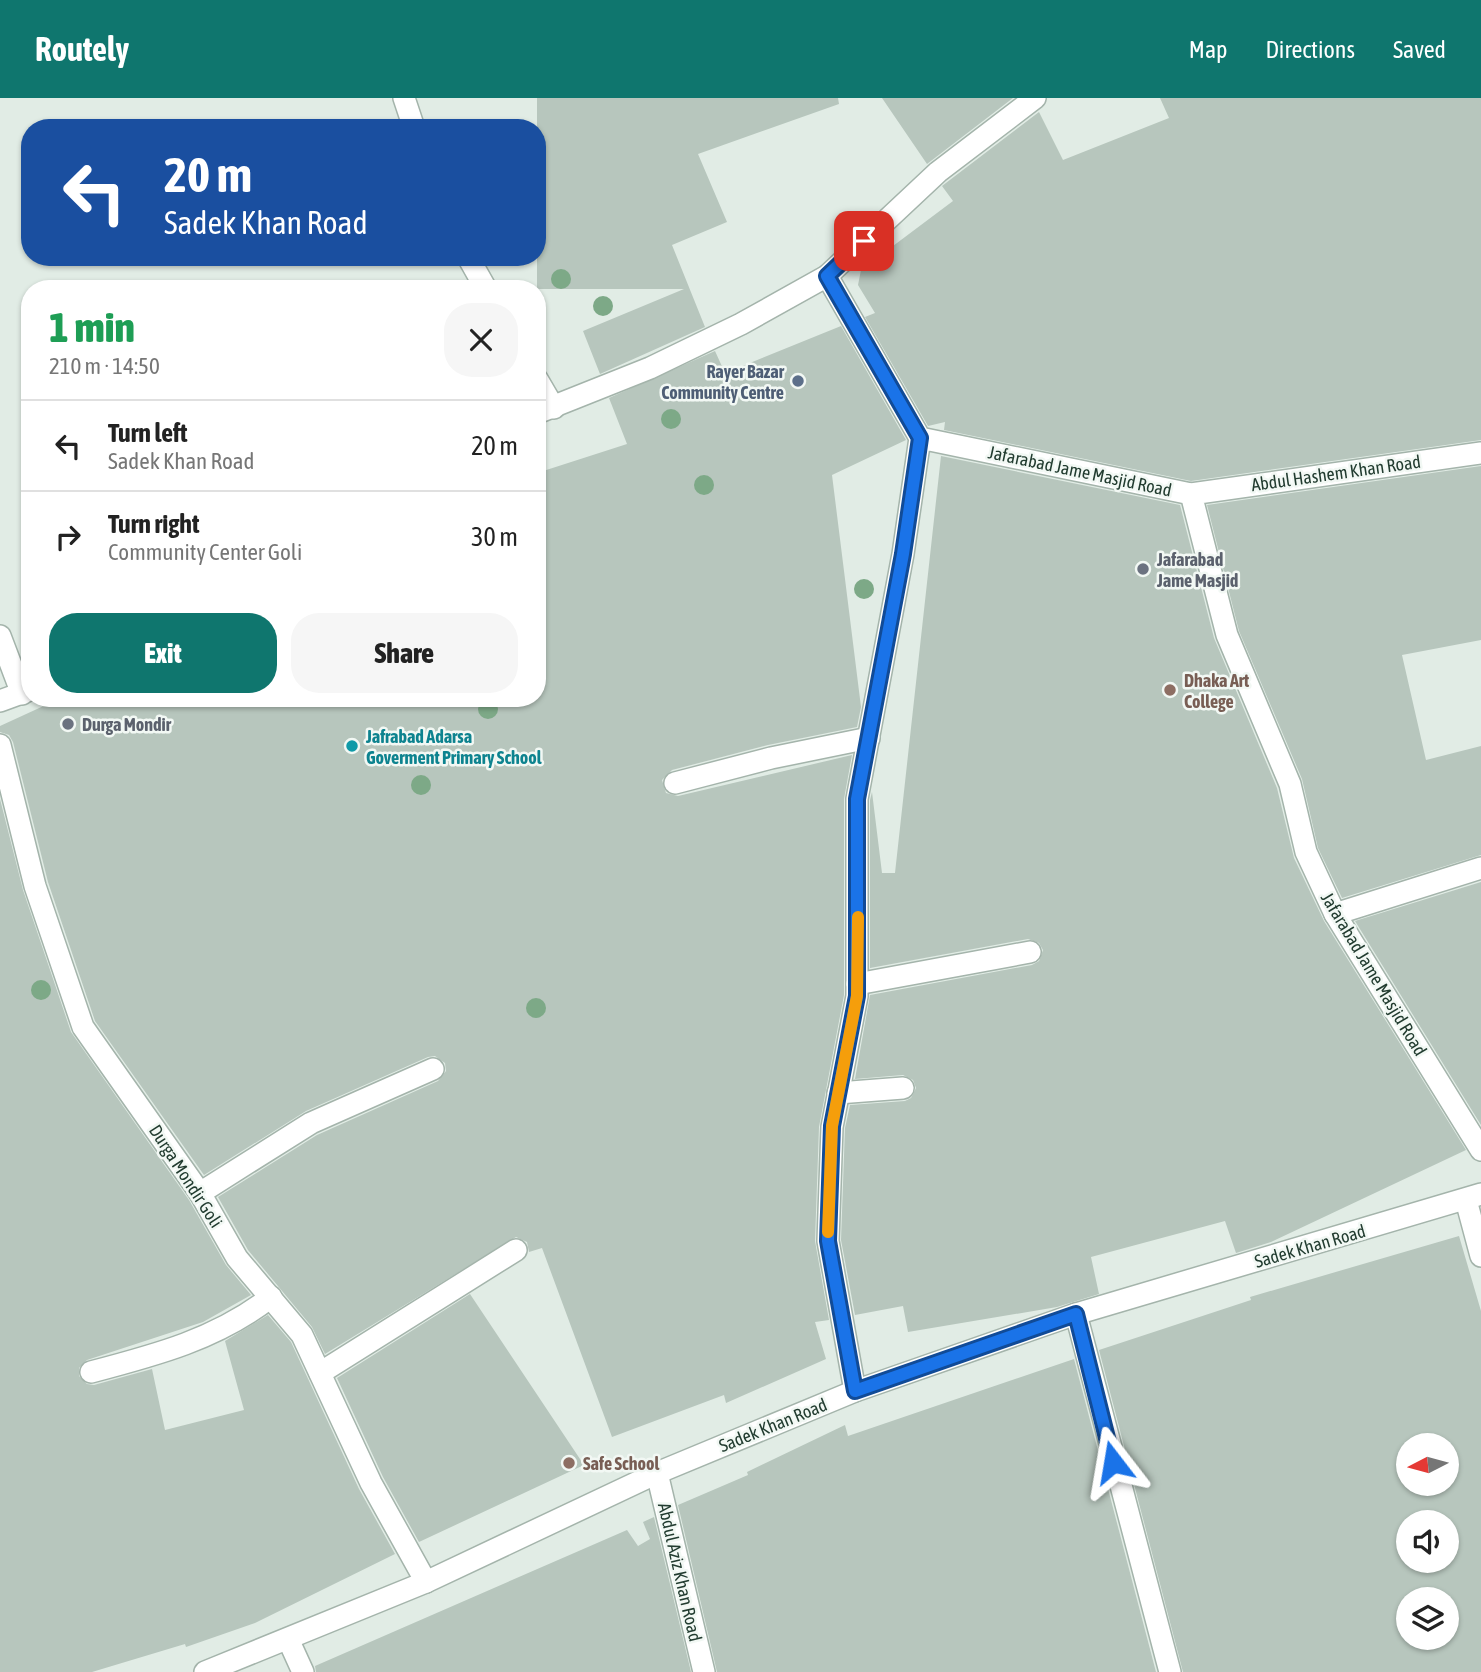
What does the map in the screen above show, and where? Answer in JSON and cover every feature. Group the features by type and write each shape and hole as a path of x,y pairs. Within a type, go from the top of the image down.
{"street":[{"path":"404,98 411,119"},
{"path":"546,411 741,324 827,276 938,172 1035,98"},
{"path":"827,276 920,438 903,554 857,799 857,984 832,1126 828,1241 855,1391"},
{"name":"Jafarabad Jame Masjid Road","path":"920,438 1191,494 1227,635 1290,784 1306,852 1335,914 1481,1150"},
{"name":"Abdul Hashem Khan Road","path":"1191,494 1481,453"},
{"path":"0,636 21,681"},
{"path":"0,701 21,694"},
{"path":"675,783 771,758 869,738"},
{"name":"Durga Mondir Goli","path":"0,745 35,886 83,1027 200,1193 237,1258 302,1335 371,1483 426,1582"},
{"path":"1335,914 1481,868"},
{"path":"857,984 1030,952"},
{"path":"200,1193 311,1123 433,1069"},
{"path":"838,1093 903,1088"},
{"path":"1474,1197 1481,1256"},
{"name":"Sadek Khan Road","path":"205,1672 426,1582 657,1473 855,1391 1076,1314 1474,1197"},
{"path":"320,1373 516,1250"},
{"path":"91,1372 174,1351 214,1334 271,1297"},
{"path":"1076,1314 1170,1672"},
{"name":"Abdul Aziz Khan Road","path":"657,1473 704,1672"},
{"path":"288,1639 303,1672"}],"building":[{"path":"537,98 838,98 839,104 698,154 727,222 672,245 705,327 600,374 583,331 684,289 546,289 546,280 537,280 537,266 546,266 546,119 537,119"},
{"path":"882,98 1013,98 927,164"},
{"path":"1160,98 1481,98 1481,440 1191,481 944,430 945,422 928,426 865,317 875,313 858,285 861,270 953,201 942,186 1039,112 1063,160 1169,118"},
{"path":"841,326 906,440 832,475 861,707 857,727 768,745 672,770 662,780 666,793 678,796 852,755 844,799 844,995 819,1127 815,1241 829,1320 815,1322 826,1359 726,1403 724,1395 612,1437 542,1248 529,1252 527,1242 516,1237 325,1354 312,1327 248,1250 218,1197 317,1135 438,1081 446,1071 445,1063 435,1056 428,1057 306,1111 204,1175 95,1021 48,882 13,742 9,735 0,732 0,726 41,707 546,707 546,470 627,444 609,398 715,351 725,373"},
{"path":"941,456 1180,505 1214,638 1277,788 1294,858 1324,921 1466,1150 1271,1242 1236,1253 1225,1221 1091,1257 1099,1294 1057,1307 908,1332 903,1306 855,1315 841,1240 845,1128 850,1105 905,1101 911,1098 916,1088 913,1080 903,1075 855,1079 870,995 1032,965 1039,961 1043,950 1039,943 1028,939 870,968 870,800 872,792 882,873 895,873"},
{"path":"1481,466 1481,640 1402,655 1426,760 1481,746 1481,855 1342,898 1318,848 1302,779 1239,631 1207,505"},
{"path":"0,799 23,890 71,1032 189,1200 226,1265 251,1295 203,1322 87,1360 79,1368 79,1376 87,1384 94,1385 152,1369 165,1430 244,1410 225,1341 268,1315 291,1342 359,1489 395,1554 255,1623 186,1647 185,1644 92,1672 0,1672"},
{"path":"1481,882 1481,1125 1355,921"},
{"path":"1459,1236 1481,1311 1481,1672 1183,1672 1099,1350 1251,1300 1250,1297"},
{"path":"470,1294 584,1465 419,1542 383,1477 337,1378"},
{"path":"1074,1359 1156,1672 717,1672 678,1505 748,1475 747,1472 845,1425 848,1436"},
{"path":"654,1517 691,1672 316,1672 315,1666 627,1530 638,1546 650,1539 643,1522"}],"slow traffic":[{"path":"828,1232 832,1126 857,996 858,917"}],"place":[{"name":"Rayer Bazar Community Centre","path":"798,381"},
{"name":"Jafarabad Jame Masjid","path":"1143,569"},
{"name":"Dhaka Art College","path":"1170,690"},
{"name":"Durga Mondir","path":"68,724"},
{"name":"Jafrabad Adarsa Goverment Primary School","path":"352,746"},
{"name":"Safe School","path":"569,1463"}],"route":[{"path":"864,241 827,276 920,438 903,554 857,799 857,996 832,1126 828,1241 855,1391 1076,1314 1113,1462"}]}
